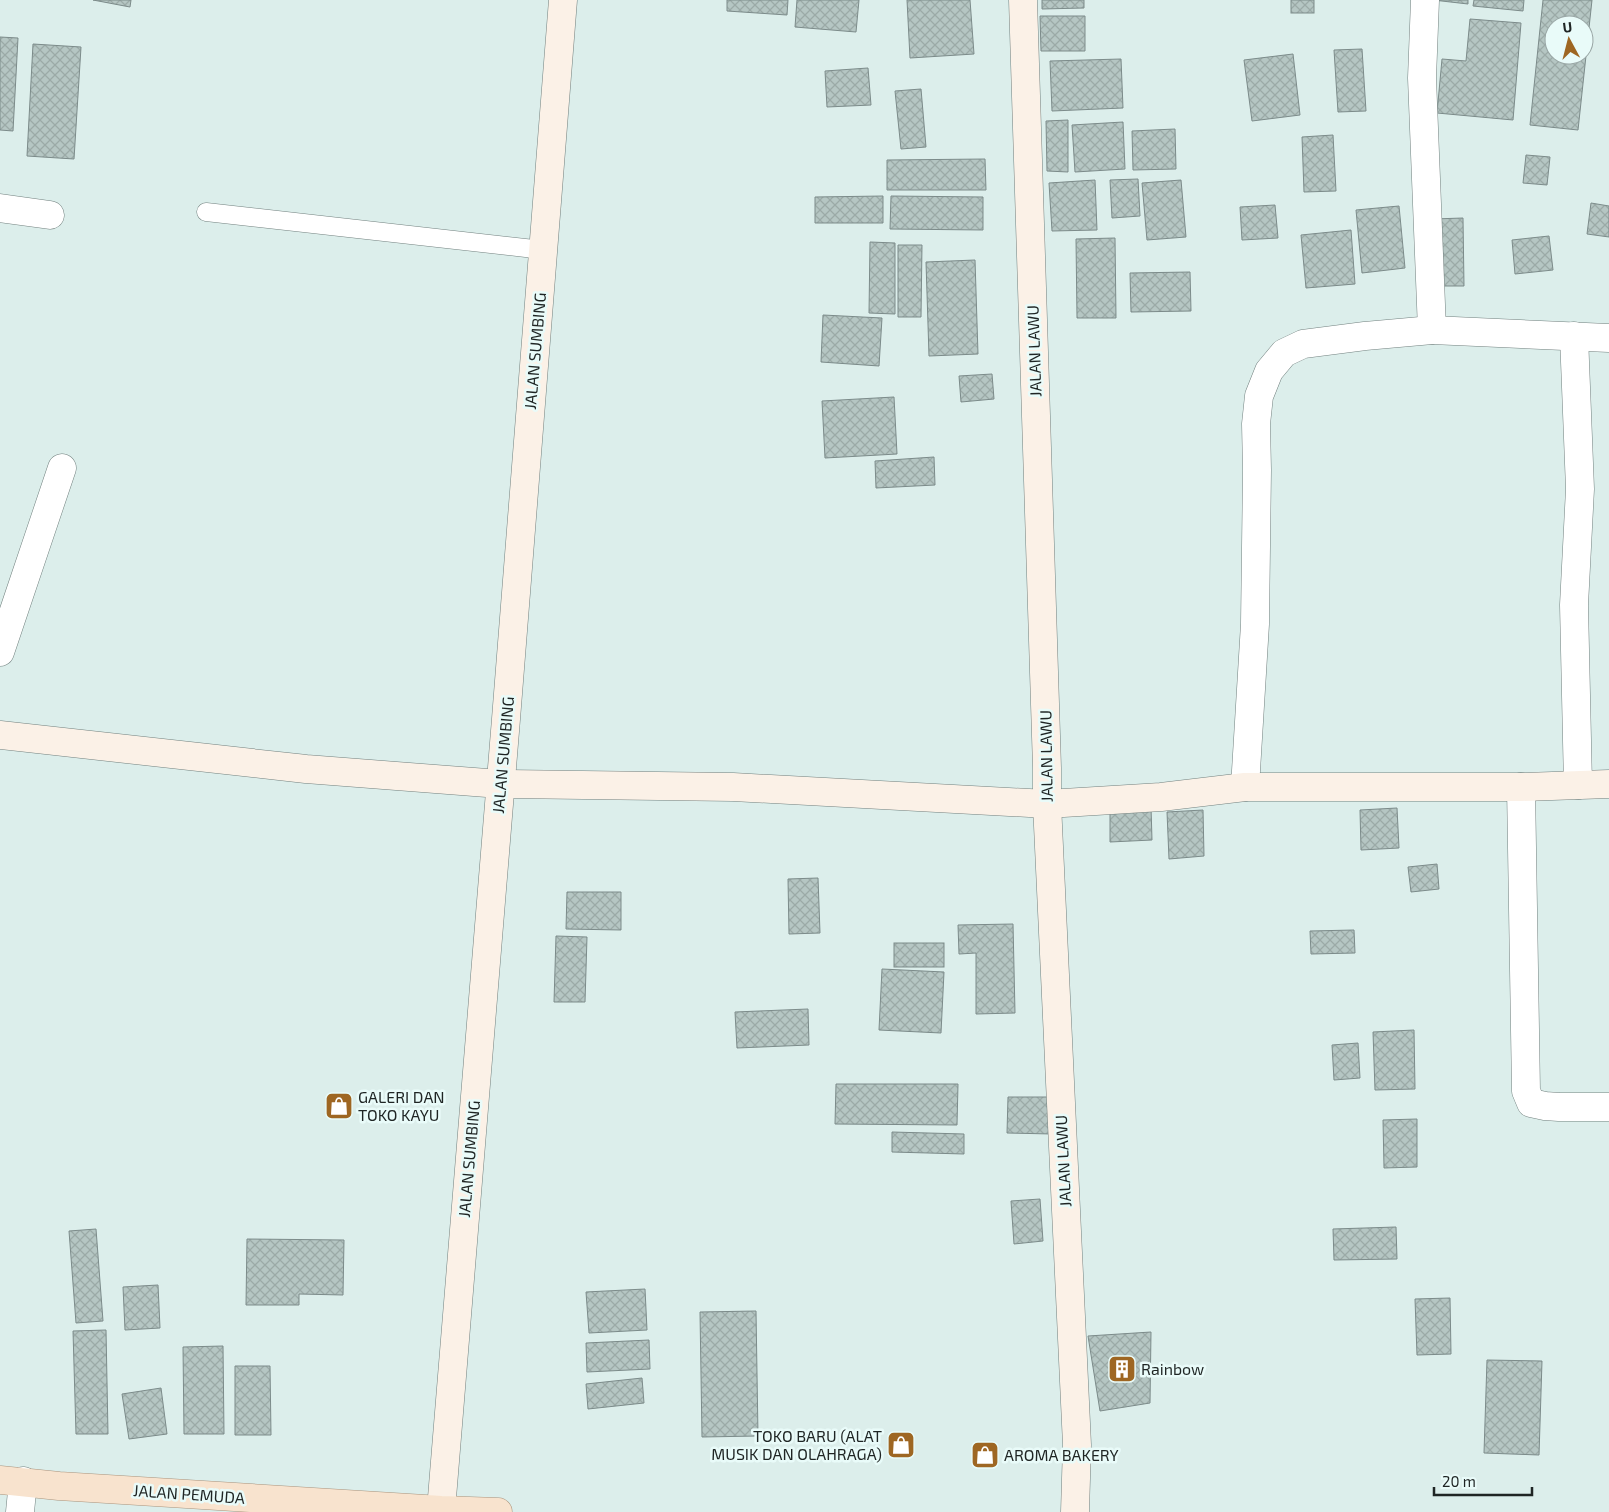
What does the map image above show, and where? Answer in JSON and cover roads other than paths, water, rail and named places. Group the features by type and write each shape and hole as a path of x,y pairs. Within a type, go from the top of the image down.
{"main road":[{"name":"JALAN SUMBING","path":"440,1510 563,0"},
{"name":"JALAN LAWU","path":"1023,0 1047,804 1076,1435 1075,1512"},
{"path":"0,735 306,769 500,784 734,788 1047,804 1161,797 1234,789 1521,787 1609,784"},
{"name":"JALAN PEMUDA","path":"11,1481 59,1486 498,1512"}],"street":[{"path":"1424,0 1422,78 1432,330"},
{"path":"0,208 50,214"},
{"path":"1234,789 1254,624 1256,424 1259,396 1269,371 1284,353 1303,344 1365,336 1432,330 1609,338"},
{"path":"1574,336 1580,490 1574,605 1578,785"},
{"path":"0,652 62,468"},
{"path":"1521,787 1526,1091 1531,1103 1545,1106 1609,1107"},
{"path":"11,1481 20,1512"}],"lane":[{"path":"206,212 544,250"}],"place":[{"name":"GALERI DAN TOKO KAYU","path":"339,1106"},
{"name":"Rainbow","path":"1122,1369"},
{"name":"TOKO BARU (ALAT MUSIK DAN OLAHRAGA)","path":"901,1445"},
{"name":"AROMA BAKERY","path":"985,1455"}]}
